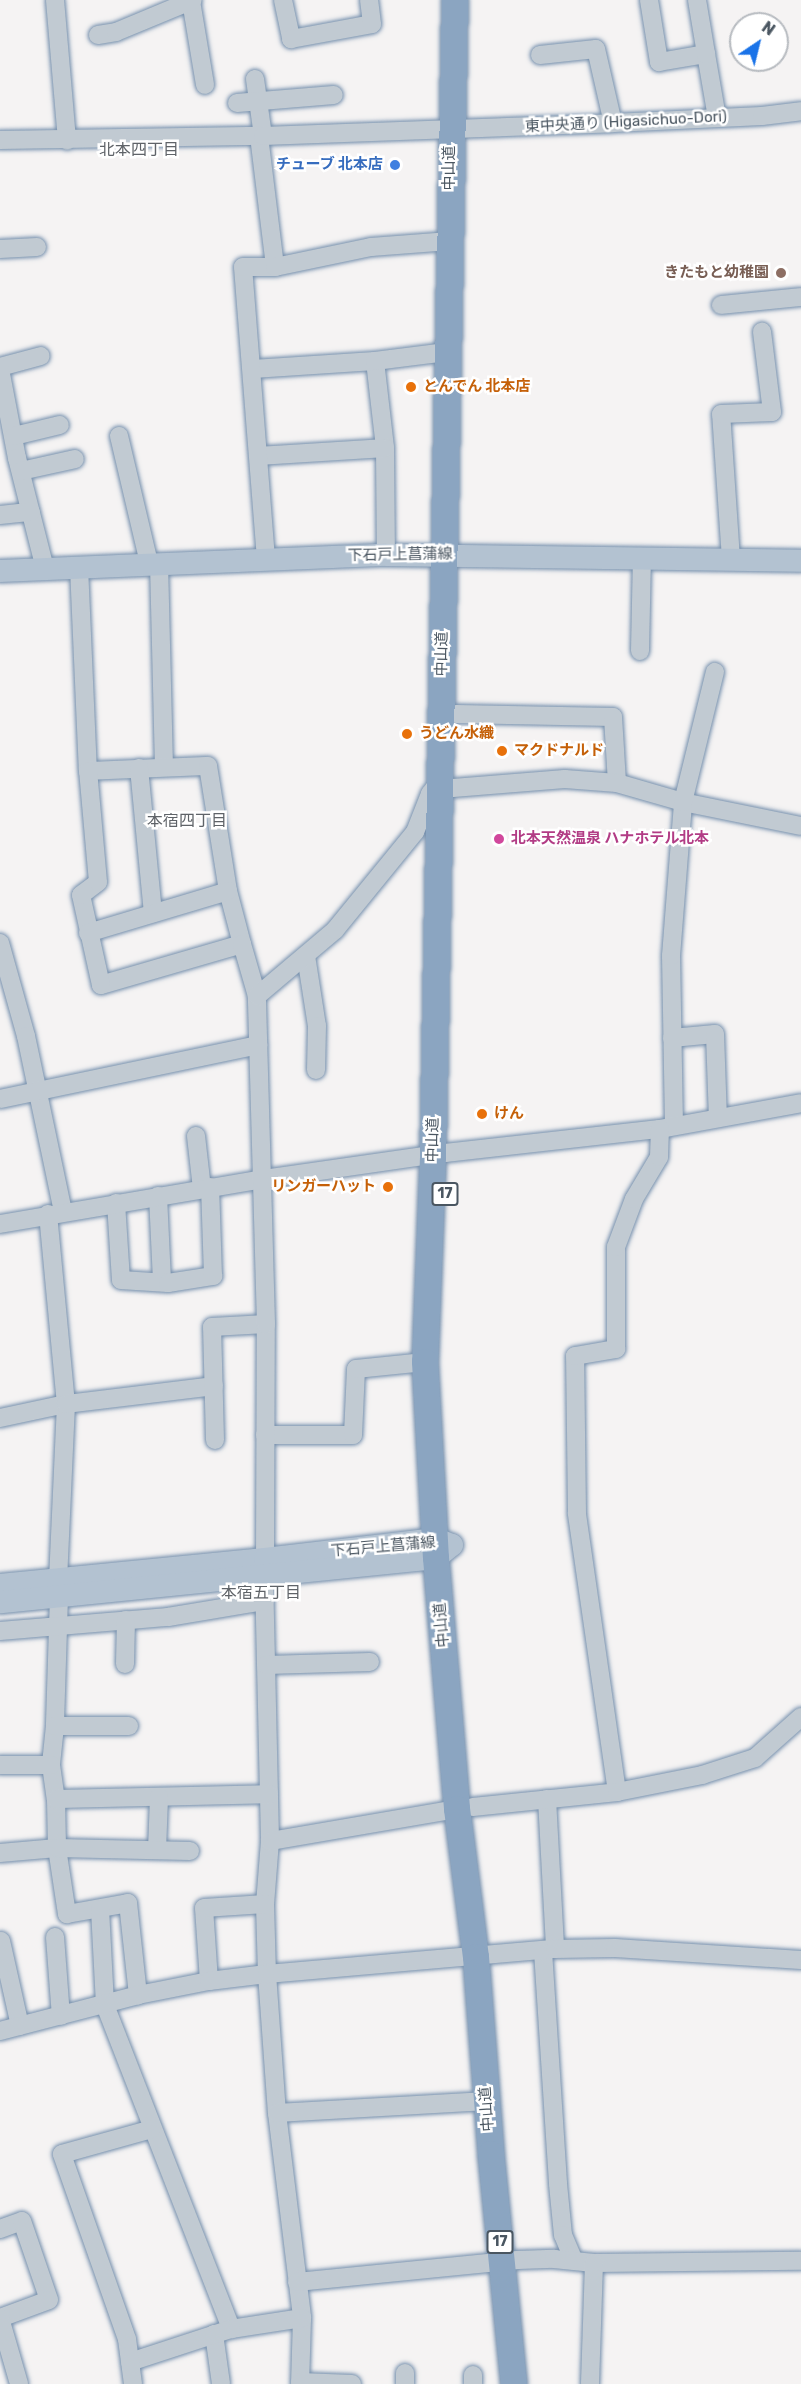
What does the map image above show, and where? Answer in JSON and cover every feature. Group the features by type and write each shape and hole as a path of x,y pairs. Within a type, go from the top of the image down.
{"highway":[{"name":"中山道","path":"441,1547 439,1155 459,128 455,0"},
{"name":"中山道","path":"447,784 456,714 446,352 450,241 470,0"},
{"name":"中山道","path":"439,1155 425,1362 465,1808 485,1957 510,2261 514,2384"},
{"name":"中山道","path":"485,1957 487,2100 528,2384"}],"main road":[{"name":"下石戸上菖蒲線","path":"0,572 154,563 386,555 801,561"},
{"name":"下石戸上菖蒲線","path":"0,1602 58,1589 441,1547"},
{"name":"下石戸上菖蒲線","path":"0,1585 58,1589"}],"street":[{"path":"55,0 68,140"},
{"path":"98,35 117,32 159,7 192,0 205,85"},
{"path":"283,0 291,39 372,24 369,0"},
{"path":"649,0 658,62 706,54"},
{"path":"697,0 717,118"},
{"path":"540,55 596,50 613,123"},
{"path":"255,79 275,267"},
{"path":"237,103 334,95"},
{"name":"東中央通り (Higasichuo-Dori)","path":"0,140 261,136 613,123 801,111"},
{"path":"266,559 253,369 243,267 275,267 371,247 450,241"},
{"path":"0,249 37,247"},
{"path":"721,305 801,297"},
{"path":"731,559 721,414 772,412 762,332"},
{"path":"253,369 375,361 446,352"},
{"path":"41,356 0,368 13,463 32,512 45,568"},
{"path":"375,361 385,448 386,555"},
{"path":"8,429 60,425"},
{"path":"119,436 154,563 165,766"},
{"path":"259,456 385,448"},
{"path":"13,463 75,459"},
{"path":"0,515 32,512"},
{"path":"640,651 642,557"},
{"path":"79,567 88,771 98,882 81,895 101,985 242,944"},
{"path":"616,1792 578,1513 575,1356 616,1349 616,1247 633,1198 659,1157 667,1127 672,1038 670,956 683,802 715,672"},
{"path":"456,714 613,717 617,783"},
{"path":"88,771 208,766 228,891 257,996 264,1179 266,1324 265,1601 270,1842 265,1904 267,1974 278,2113 302,2318 300,2383 352,2384"},
{"path":"138,768 153,914"},
{"path":"257,996 335,930 415,832 430,794 447,784 565,779 617,783 683,802 801,826"},
{"path":"88,933 228,891"},
{"path":"0,943 9,1008 39,1091 55,1213 66,1404 55,1725 51,1765 56,1799 57,1848 67,1914 128,1903 138,1995"},
{"path":"306,956 317,1026 316,1070"},
{"path":"672,1038 715,1034 718,1118"},
{"path":"0,1099 258,1045"},
{"path":"0,1224 264,1179 667,1127 801,1103"},
{"path":"116,1203 120,1280 162,1282 213,1276 206,1188 196,1136"},
{"path":"158,1196 162,1282"},
{"path":"215,1440 212,1327 266,1324"},
{"path":"265,1435 353,1435 356,1370 425,1362"},
{"path":"0,1418 66,1404 214,1386"},
{"path":"0,1631 168,1617 265,1601"},
{"path":"125,1664 126,1620"},
{"path":"266,1665 370,1662"},
{"path":"270,1842 465,1808 616,1792 702,1774 755,1758 801,1717"},
{"path":"55,1725 129,1726"},
{"path":"0,1765 51,1765"},
{"path":"56,1799 269,1794"},
{"path":"157,1850 159,1797"},
{"path":"547,1799 549,1950 558,2184 563,2235 574,2261"},
{"path":"0,1853 57,1848 190,1851"},
{"path":"209,1981 204,1908 265,1904"},
{"path":"100,1909 105,2006 152,2129 223,2331 221,2384"},
{"path":"55,1937 61,2016"},
{"path":"1,1941 20,2026"},
{"path":"0,2031 105,2006 138,1995 209,1981 267,1974 549,1950 615,1948 801,1960"},
{"path":"278,2113 487,2100"},
{"path":"133,2384 127,2339 62,2154 152,2129"},
{"path":"0,2229 22,2221 49,2300 0,2318 20,2384"},
{"path":"297,2282 510,2261 574,2261 594,2264 801,2261"},
{"path":"590,2384 594,2264"},
{"path":"130,2362 223,2331 302,2318"}],"place":[{"name":"チューブ 北本店","path":"395,165"},
{"name":"きたもと幼稚園","path":"781,273"},
{"name":"とんでん 北本店","path":"411,387"},
{"name":"うどん水織","path":"407,734"},
{"name":"マクドナルド","path":"502,751"},
{"name":"北本天然温泉 ハナホテル北本","path":"499,839"},
{"name":"けん","path":"482,1114"},
{"name":"リンガーハット","path":"388,1187"}],"district":[{"name":"北本四丁目","path":"139,150"},
{"name":"本宿四丁目","path":"187,821"},
{"name":"本宿五丁目","path":"261,1593"}]}
